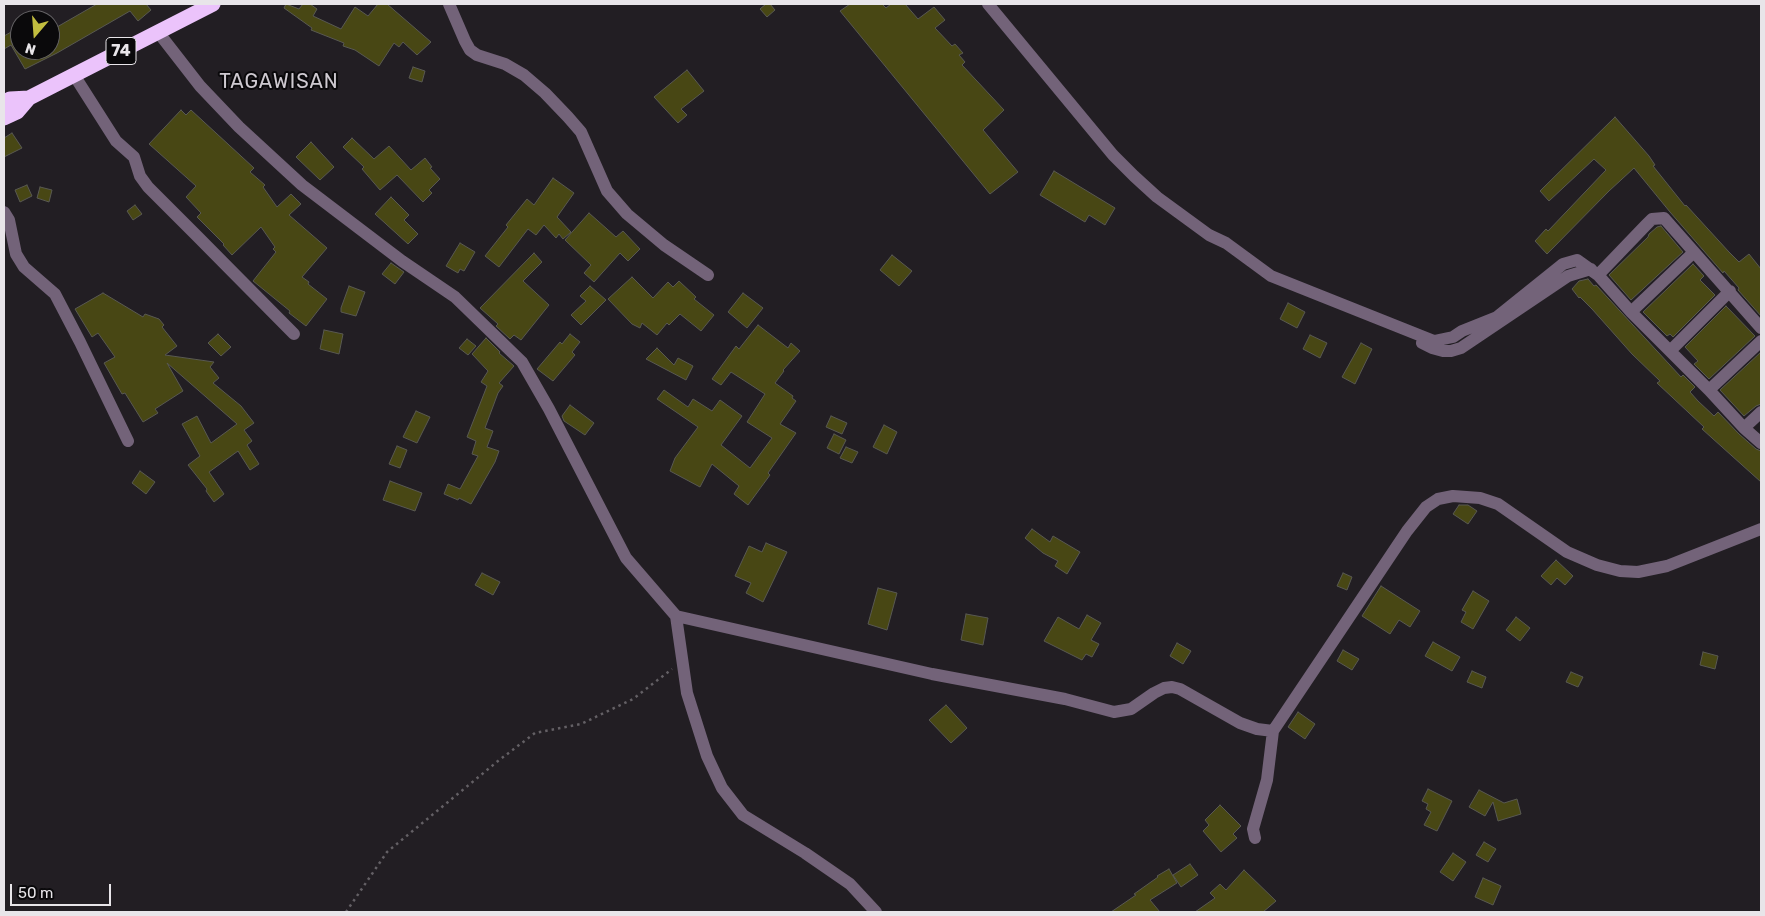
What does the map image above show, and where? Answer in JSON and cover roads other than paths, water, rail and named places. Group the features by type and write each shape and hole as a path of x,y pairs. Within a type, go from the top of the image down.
{"highway":[{"name":"74","path":"4,102 10,99 29,98 213,4"},
{"name":"74","path":"4,118 17,112 29,98"}],"street":[{"path":"450,4 464,41 470,50 477,55 505,64 524,75 545,93 581,132 607,191 627,214 664,245 708,276"},
{"path":"988,4 1112,155 1157,197 1209,235 1226,243 1271,276 1405,329 1423,344 1432,348 1451,351 1461,348 1568,276 1594,272 1652,219 1664,218 1761,328"},
{"path":"158,32 200,86 239,127 302,185 402,261 455,297 522,362 626,558 676,616 687,693 707,756 722,788 743,815 805,853 850,884 876,912"},
{"path":"74,76 116,141 134,158 140,176 148,187 294,334"},
{"path":"4,212 9,220 16,254 24,267 55,294 128,441"},
{"path":"1631,312 1694,252"},
{"path":"1594,272 1744,428 1761,443"},
{"path":"1670,351 1730,291"},
{"path":"1709,390 1761,341"},
{"path":"1744,428 1761,412"},
{"path":"1255,838 1253,829 1267,780 1273,731 1407,532 1426,508 1438,499 1453,496 1480,498 1498,504 1567,552 1597,565 1620,571 1638,572 1667,566 1761,529"},
{"path":"676,616 932,674 1065,699 1114,712 1131,709 1154,693 1164,688 1172,687 1240,723 1257,730 1273,731"}],"district":[{"name":"TAGAWISAN","path":"279,82"}]}
